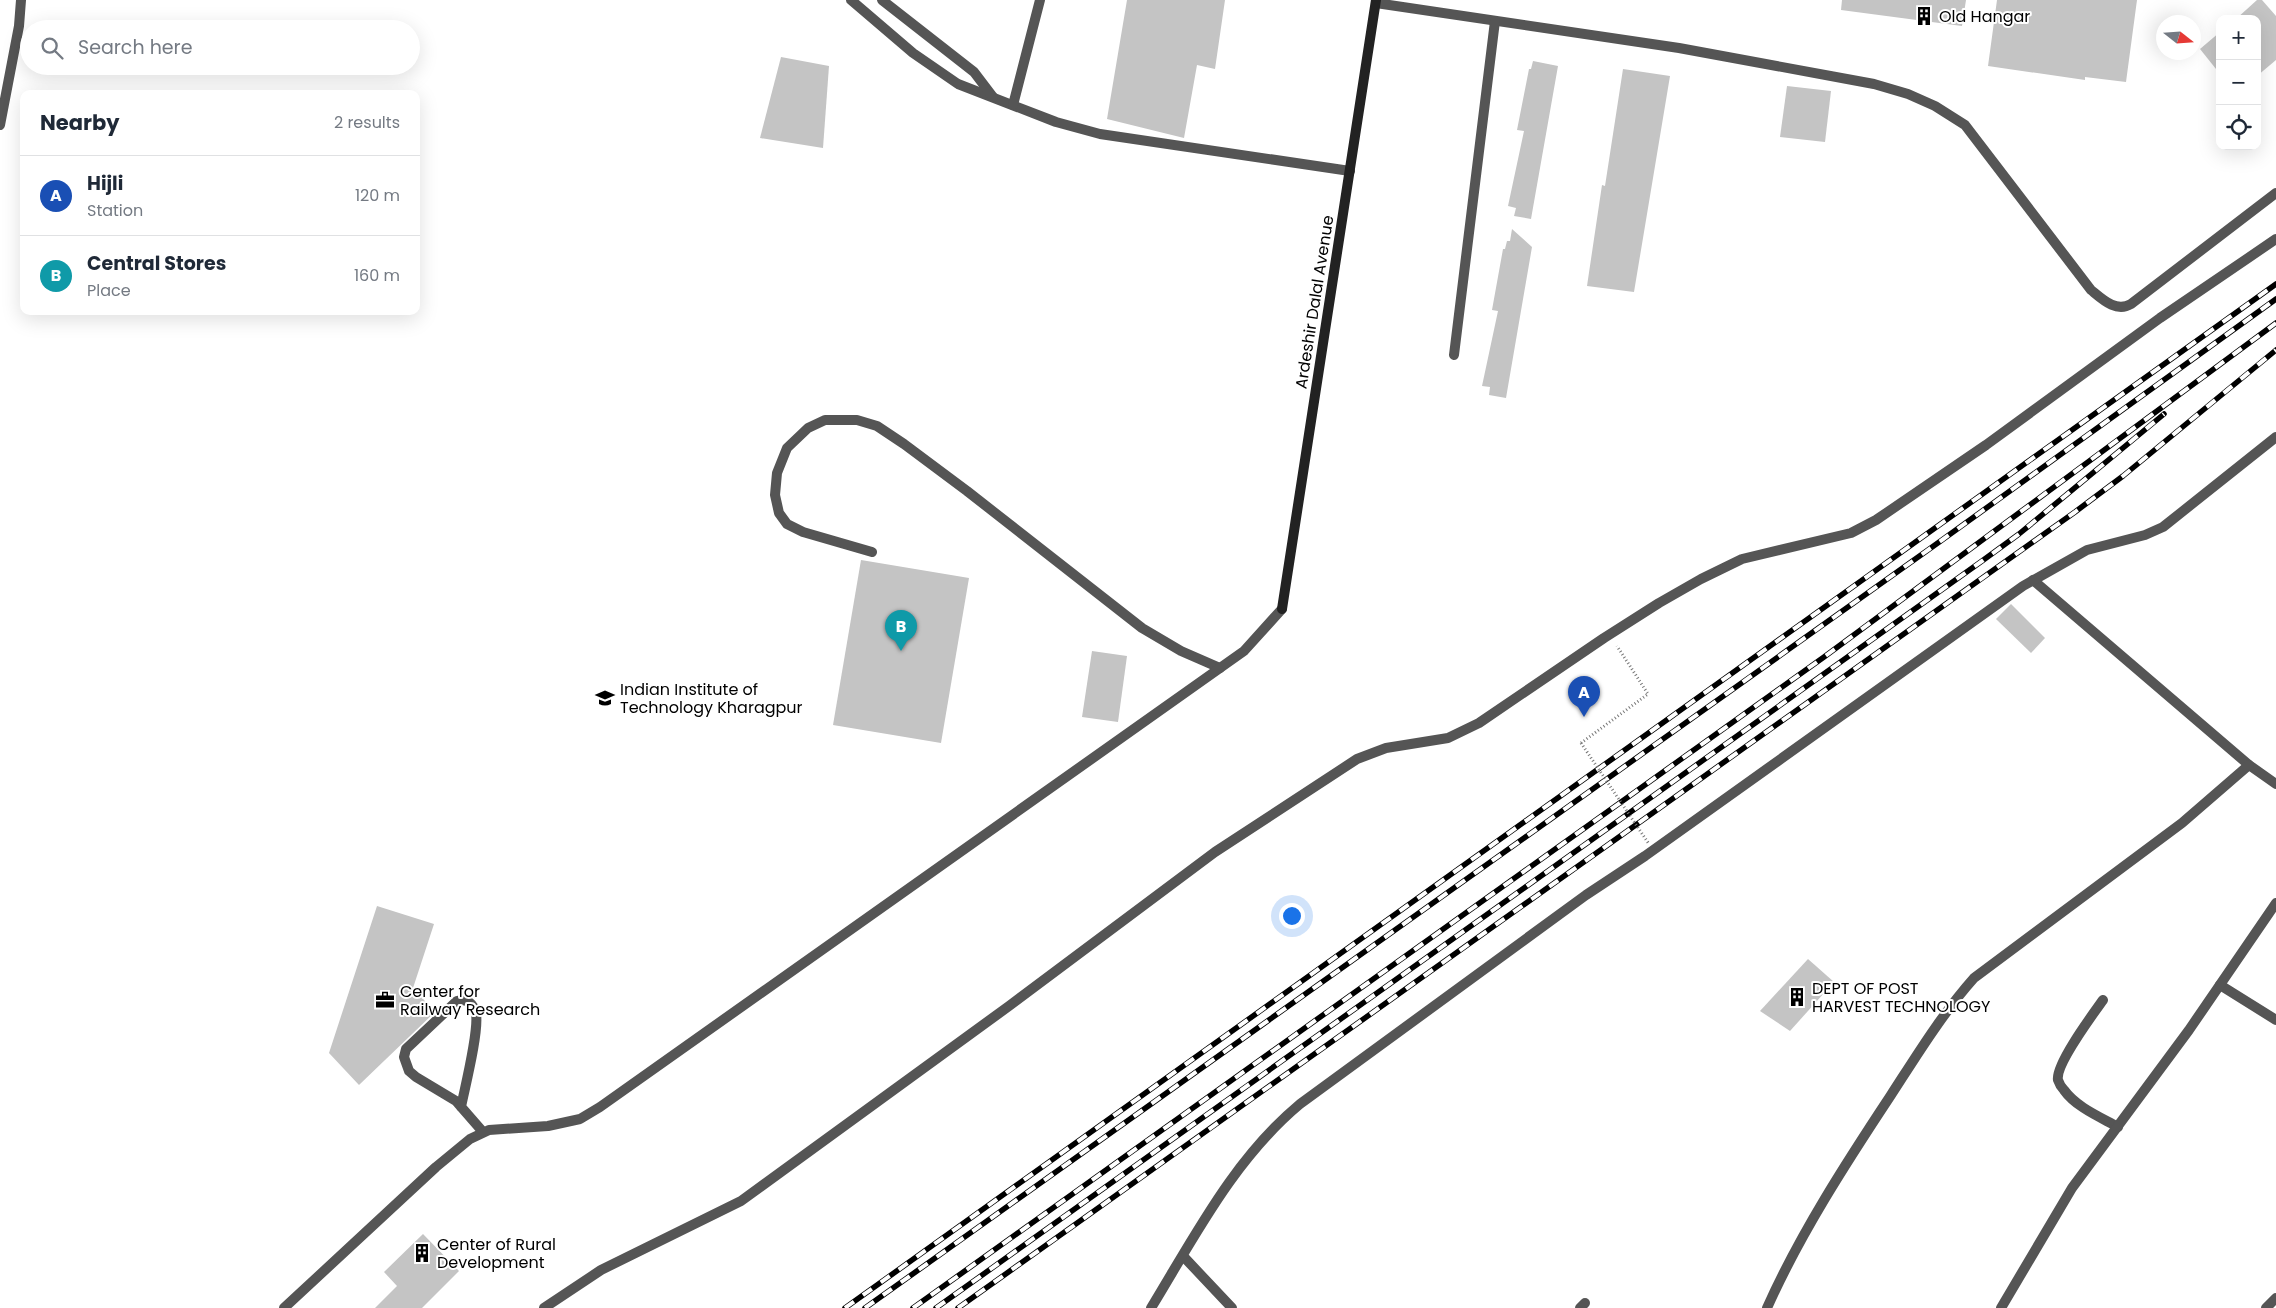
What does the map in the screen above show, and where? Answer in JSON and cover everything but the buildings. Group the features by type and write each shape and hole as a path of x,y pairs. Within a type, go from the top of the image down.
{"street":[{"path":"0,125 19,26 21,0"},
{"path":"851,0 913,53 958,84 1056,122 1100,134 1350,171"},
{"path":"882,0 974,72 993,97"},
{"path":"1013,105 1040,0"},
{"path":"1376,2 1679,48 1865,82 1908,94 1935,106 1966,125 2091,290 2106,302 2117,307 2125,308 2131,304 2276,194"},
{"name":"Ardeshir Dalal Avenue","path":"1220,668 1244,651 1282,609 1376,2"},
{"path":"1454,356 1496,21"},
{"path":"544,1308 601,1270 741,1201 1215,852 1357,759 1386,748 1448,738 1479,723 1659,603 1742,559 1851,533 1876,520 1986,445 2160,318 2276,238"},
{"path":"872,552 803,532 787,524 779,513 775,495 777,473 787,448 808,428 825,420 857,420 877,426 967,491 1142,628 1181,651 1220,668"},
{"path":"1151,1308 1233,1175 1275,1125 1300,1104 1586,895 1645,856 1932,649 2032,580 2088,550 2145,535 2163,527 2276,437"},
{"path":"2032,580 2249,766 2276,784"},
{"path":"284,1308 436,1167 470,1139 489,1130 548,1126 580,1119 600,1107 1220,668"},
{"path":"1767,1308 1782,1275 1804,1236 1871,1126 1957,996 1974,978 2182,823 2249,766"},
{"path":"2001,1308 2072,1188 2220,985 2276,903"},
{"path":"2220,985 2276,1020"},
{"path":"461,1107 476,1022 473,1006 468,1001 462,999 457,1001 432,1023 406,1050 404,1056 410,1071 416,1077 456,1101 461,1107 483,1132"},
{"path":"2103,1000 2061,1066 2058,1079 2063,1090 2073,1100 2118,1127"},
{"path":"1183,1256 1232,1308"},
{"path":"2266,1308 2276,1298"}],"path":[{"path":"1610,634 1648,694 1581,743 1649,844"}],"railway":[{"path":"845,1308 2276,284"},
{"path":"865,1308 1942,540 2276,299"},
{"path":"913,1308 1824,657 2276,323"},
{"path":"958,1308 2075,512 2123,476 2276,350"},
{"path":"936,1308 1982,561 2019,534 2164,414"}],"place":[{"name":"Old Hangar","path":"1924,16"},
{"name":"Central Stores","path":"901,651"},
{"name":"Indian Institute of Technology Kharagpur","path":"605,698"},
{"name":"Hijli","path":"1584,717"},
{"name":"DEPT OF POST HARVEST TECHNOLOGY","path":"1797,997"},
{"name":"Center for Railway Research","path":"385,1000"},
{"name":"Center of Rural Development","path":"422,1253"}]}
